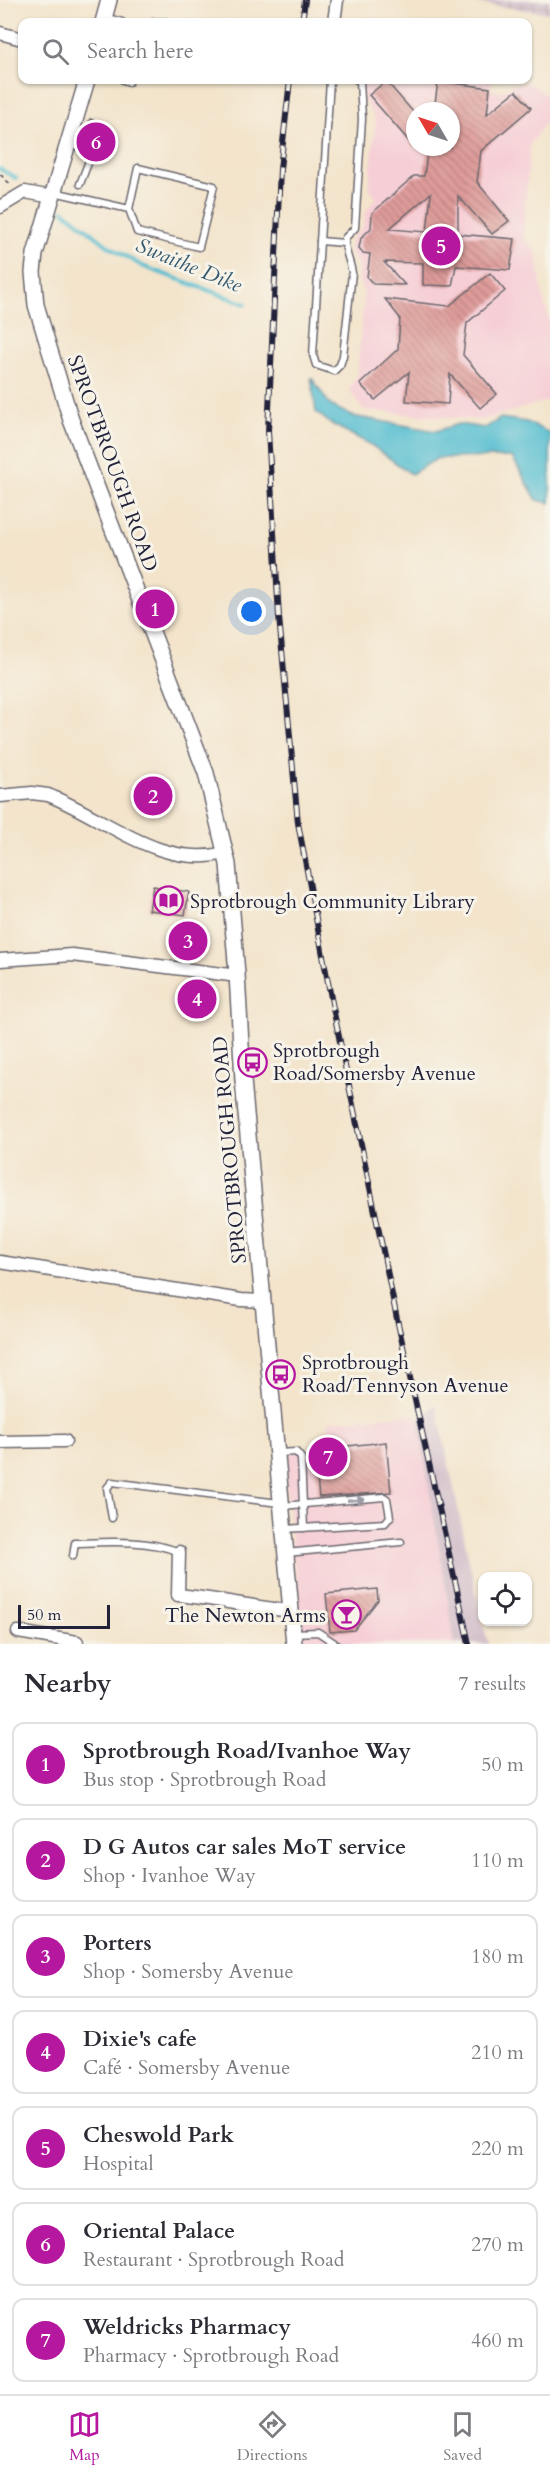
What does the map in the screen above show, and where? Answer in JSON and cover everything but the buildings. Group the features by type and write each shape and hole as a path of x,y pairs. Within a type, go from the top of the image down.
{"street":[{"path":"104,18 109,0"},
{"path":"335,18 337,0"},
{"path":"0,33 18,38"},
{"name":"SPROTBROUGH ROAD","path":"86,84 35,254 33,272 36,305 71,420 206,773 225,853 237,974 243,1080 262,1301 294,1639"},
{"path":"0,207 19,194 32,192 53,194"},
{"path":"0,796 32,793 48,795 138,842 188,855 225,853"},
{"path":"0,960 72,955 237,974"},
{"path":"0,1262 241,1300 262,1301"},
{"path":"0,1442 65,1441"},
{"path":"179,1552 178,1595 291,1611"},
{"path":"18,1632 44,1640 77,1642"}],"lane":[{"path":"330,84 313,356 316,365 334,371 340,365 343,356 352,273 345,251 345,238 355,228 362,119 360,84"},
{"path":"69,143 92,153 80,184"},
{"path":"138,168 214,186 199,247 137,232 129,209 138,168"},
{"path":"53,194 129,209"},
{"path":"320,241 345,243"},
{"path":"277,1453 296,1452 299,1454 304,1528"},
{"path":"112,1518 107,1488 112,1482 282,1505 384,1497 387,1499 390,1516 385,1523 283,1529"},
{"path":"73,1556 75,1543 123,1542 170,1548 179,1552"},
{"path":"286,1553 401,1542"},
{"path":"294,1639 318,1632 336,1644"}],"path":[{"path":"0,174 19,194"}],"shaded area":[{"path":"452,0 550,0 550,13"},
{"path":"364,84 492,84 491,90 503,91 515,84 530,84 550,98 550,115 530,144 523,235 537,254 543,299 550,322 550,400 482,420 363,410 349,389 357,377 364,294 358,278 359,265 350,252 351,239 363,227 365,212 376,198 369,187 376,120 363,98"},
{"path":"436,1404 478,1603 478,1626 483,1626 489,1644 455,1644 418,1421"},
{"path":"417,1414 455,1644 302,1644 283,1455 289,1452 332,1448 328,1421"}],"water":[{"path":"311,377 330,405 352,416 436,431 459,424 485,428 501,418 527,422 550,433 550,503 537,500 512,457 438,458 411,474 371,445 330,423 316,412"}],"waterway":[{"name":"Swaithe Dike","path":"0,169 16,178"},
{"name":"Swaithe Dike","path":"63,210 107,245 142,266 246,304"}],"railway":[{"path":"303,18 305,0"},
{"path":"290,84 280,169 268,431 279,617 298,823 331,998 397,1319 469,1644"}],"place":[{"name":"Oriental Palace","path":"96,142"},
{"name":"Cheswold Park","path":"441,246"},
{"name":"Sprotbrough Road/Ivanhoe Way","path":"155,609"},
{"name":"D G Autos car sales MoT service","path":"153,796"},
{"name":"Sprotbrough Community Library","path":"169,901"},
{"name":"Porters","path":"188,941"},
{"name":"Dixie's cafe","path":"197,999"},
{"name":"Sprotbrough Road/Somersby Avenue","path":"252,1062"},
{"name":"Sprotbrough Road/Tennyson Avenue","path":"281,1374"},
{"name":"Weldricks Pharmacy","path":"328,1457"},
{"name":"The Newton Arms","path":"347,1615"}]}
